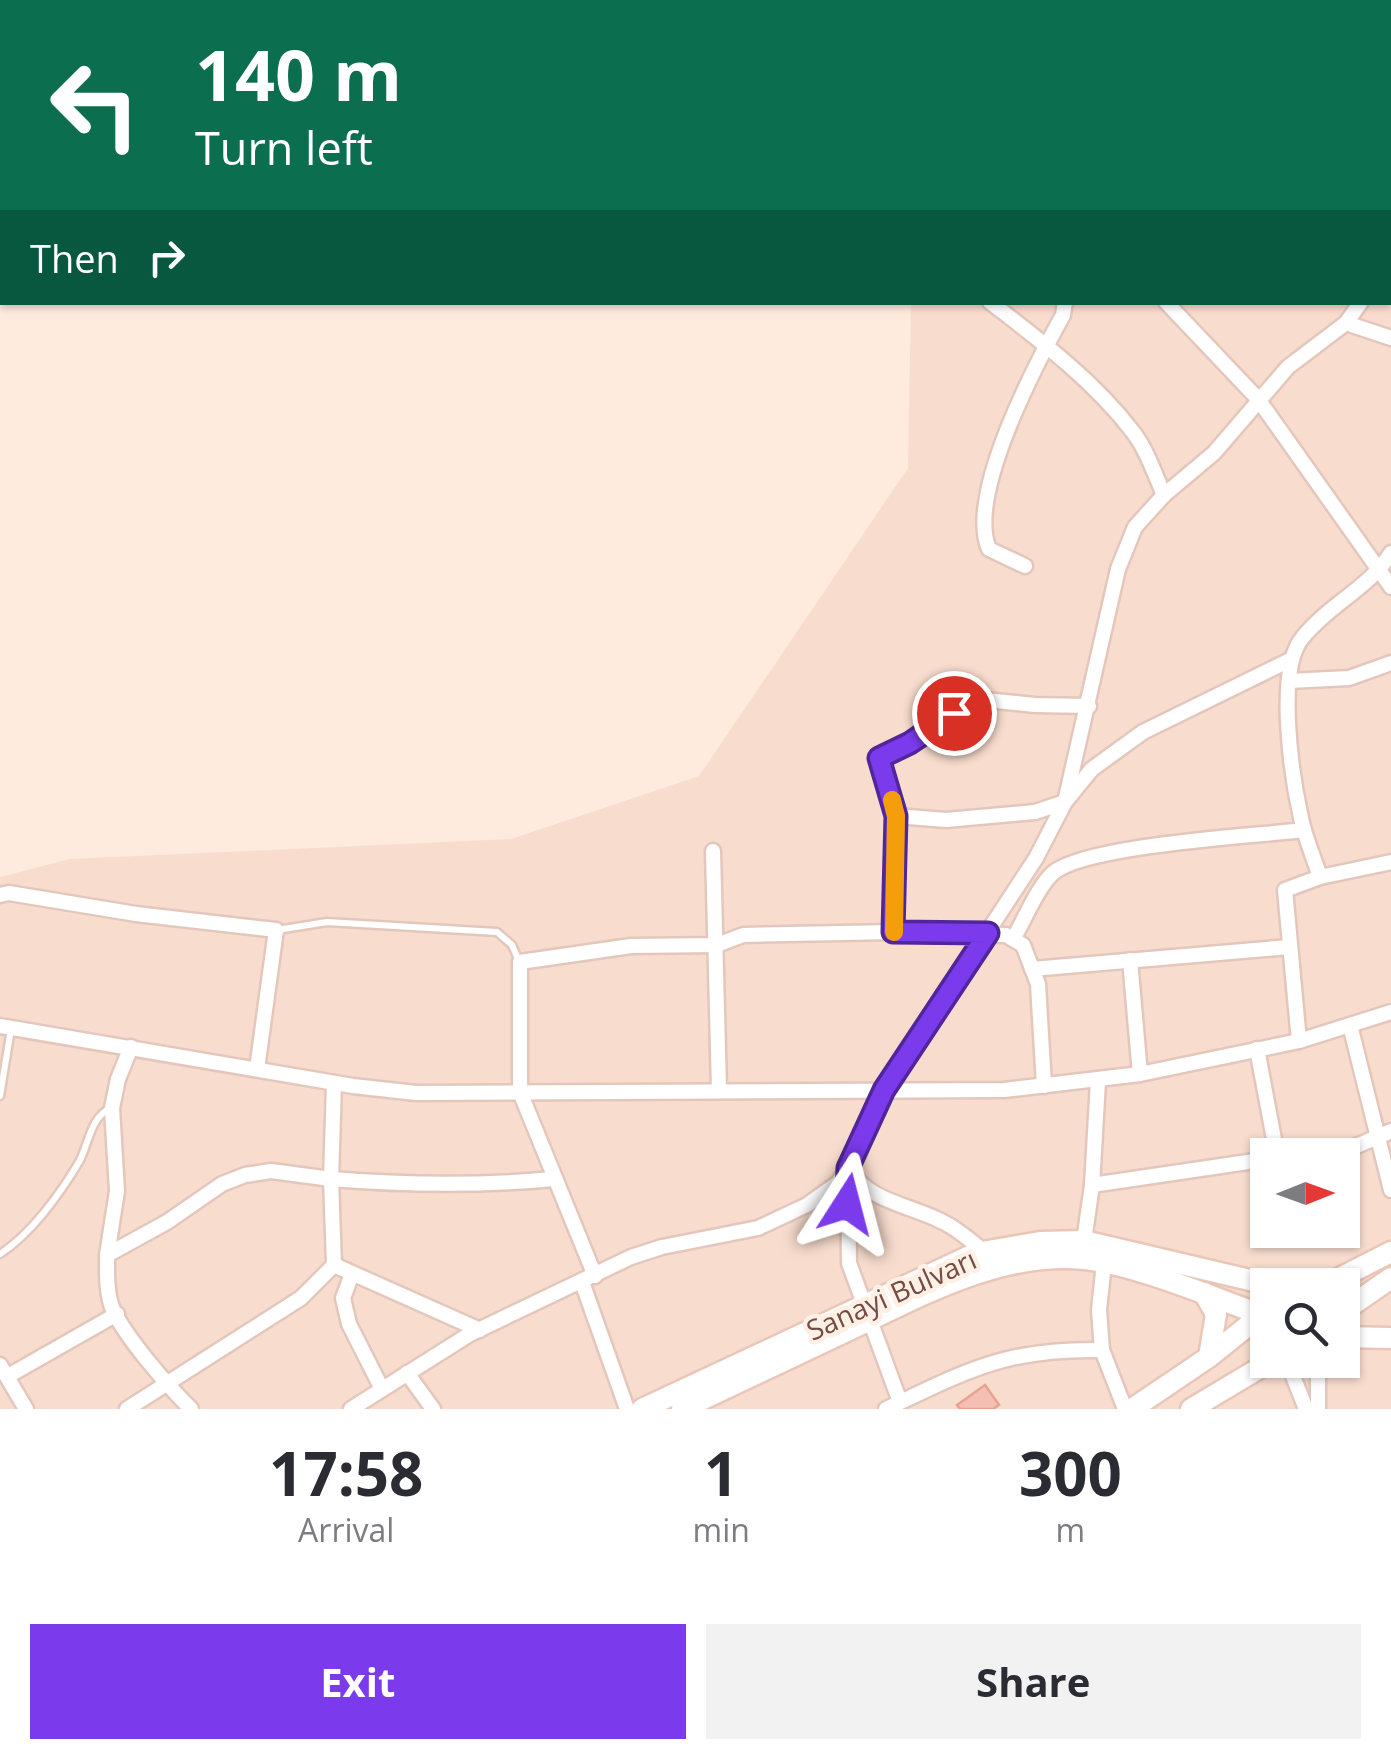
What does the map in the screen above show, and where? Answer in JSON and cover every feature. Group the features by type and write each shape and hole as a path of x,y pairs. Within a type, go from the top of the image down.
{"main road":[{"name":"Sanayi Bulvarı","path":"682,1409 983,1252 1040,1242 1084,1241 1250,1283"},
{"path":"1359,1268 1391,1252"},
{"name":"Sanayi Bulvarı","path":"642,1409 866,1313 1002,1266 1049,1258 1104,1263 1204,1293 1250,1316"},
{"path":"1360,1300 1391,1278"},
{"path":"1204,1293 1216,1314 1209,1358"},
{"path":"1128,1409 1209,1358 1250,1318"},
{"path":"1360,1337 1391,1338"},
{"path":"1192,1409 1250,1377"}],"street":[{"path":"994,305 1087,381 1135,434 1164,495"},
{"path":"1025,566 989,549 984,536 986,513 1012,411 1065,305"},
{"path":"1169,305 1258,400 1391,587"},
{"path":"1065,802 1090,706 1118,569 1134,527 1164,495 1214,453 1288,367 1346,323 1359,305"},
{"path":"1346,323 1391,338"},
{"path":"1320,877 1293,779 1288,682 1292,659 1298,641 1328,609 1380,572 1391,552"},
{"path":"351,1409 480,1330 631,1257 758,1228 807,1205 838,1184 884,1090 1036,858 1065,802 1092,769 1143,732 1292,659"},
{"path":"1288,682 1349,678 1391,662"},
{"path":"893,932 896,816 879,758 910,743 976,699 1090,706"},
{"path":"896,816 946,820 1035,812 1065,802"},
{"path":"1013,939 1047,880 1066,865 1150,846 1304,830"},
{"path":"713,851 719,1090"},
{"path":"1299,1041 1285,890 1320,877 1391,862"},
{"path":"0,895 9,893 136,914 276,930 256,1069"},
{"path":"628,1409 554,1179 520,1092 520,962 631,946 717,945 742,935 1006,935 1022,946 1038,984 1044,1086"},
{"path":"1032,968 1289,947"},
{"path":"1130,960 1140,1074"},
{"path":"6,1027 334,1083 416,1093 1004,1090 1140,1074 1299,1041 1391,1012"},
{"path":"1350,1024 1391,1190"},
{"path":"131,1047 112,1108 118,1178 106,1278 116,1314 165,1383 191,1409"},
{"path":"1257,1049 1274,1138"},
{"path":"1084,1241 1092,1185 1098,1081"},
{"path":"127,1409 302,1298 334,1266 334,1083"},
{"path":"1360,1144 1391,1131"},
{"path":"1092,1185 1250,1163"},
{"path":"848,1168 859,1185 871,1193 945,1222 1002,1266"},
{"path":"848,1168 849,1263 893,1406 968,1369 1015,1355 1054,1349 1102,1350"},
{"path":"107,1255 167,1222 222,1184 272,1171 398,1184 490,1185 554,1179"},
{"path":"1104,1263 1099,1310 1102,1350 1128,1409"},
{"path":"334,1266 480,1330"},
{"path":"352,1274 343,1298 349,1324 382,1389"},
{"path":"26,1409 4,1370 116,1314"},
{"path":"407,1373 433,1409"},
{"path":"1290,1378 1306,1409"},
{"path":"1318,1378 1318,1409"}],"lane":[{"path":"276,930 328,922 497,932 512,946 520,962"},
{"path":"0,1096 6,1027"},
{"path":"0,1254 17,1241 50,1202 80,1160 98,1118 112,1108"}],"shaded area":[{"path":"911,305 1391,305 1391,1409 0,1409 0,877 70,859 511,839 699,776 908,468"}],"building":[{"path":"985,1385 999,1405 993,1409 960,1409 957,1405"}],"slow traffic":[{"path":"892,800 896,816 894,932"}],"route":[{"path":"847,1204 848,1168 884,1090 940,1000 988,933 893,932 896,816 879,758 910,743 954,713"}]}
